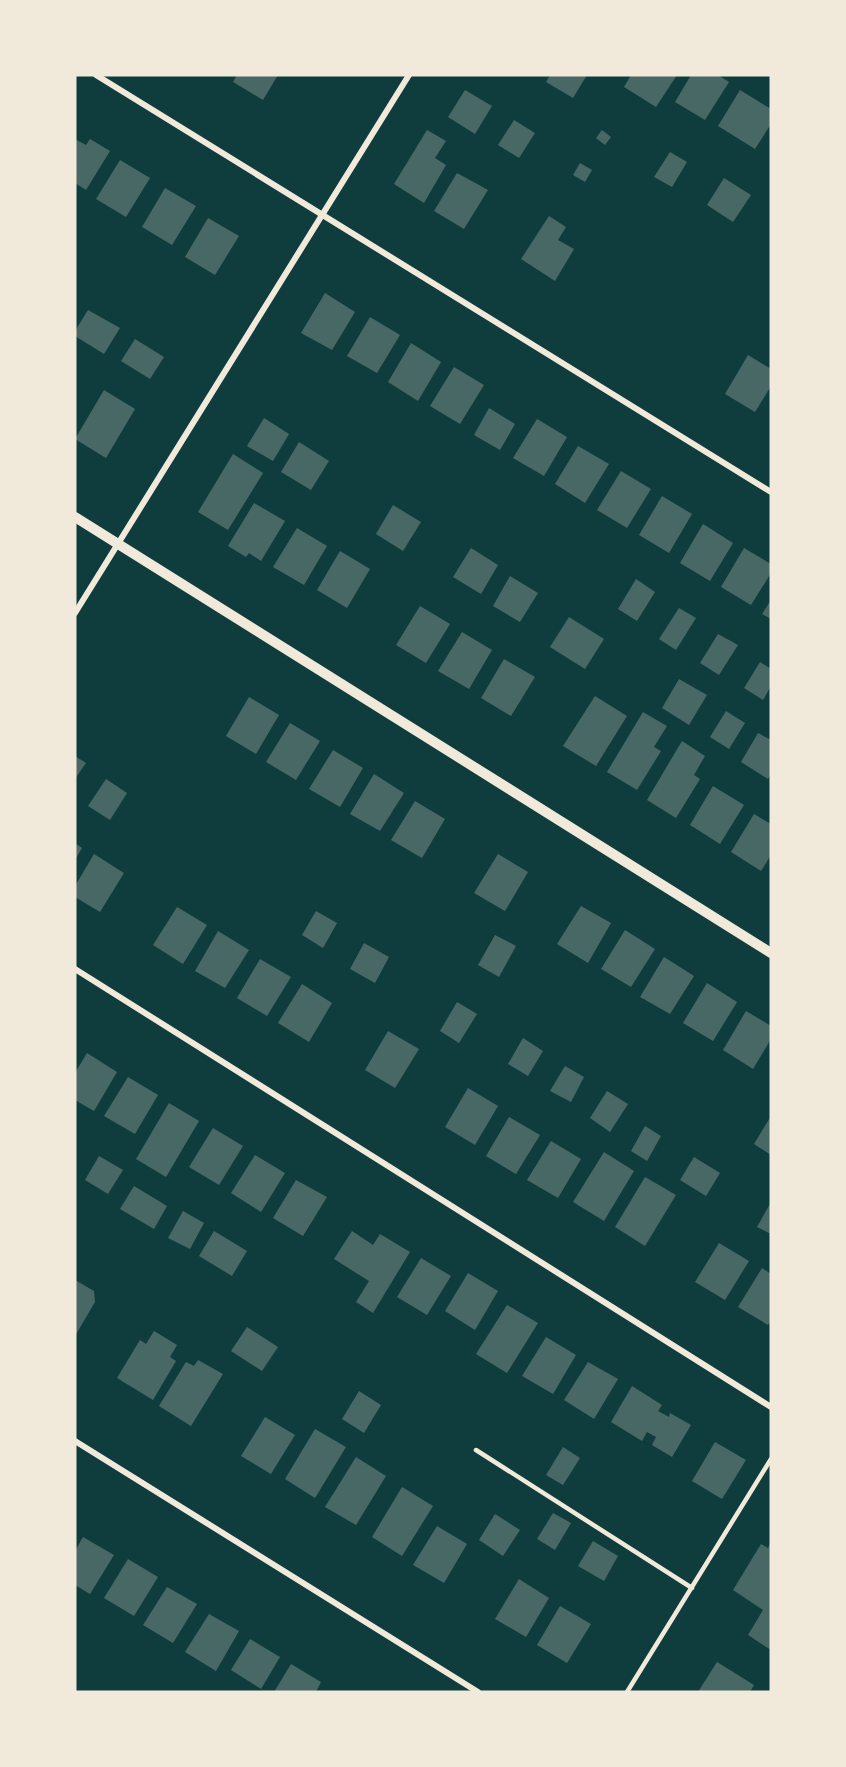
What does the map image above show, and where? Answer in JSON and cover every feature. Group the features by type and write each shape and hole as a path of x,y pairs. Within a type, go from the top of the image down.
{"street":[{"path":"96,75 771,492"},
{"path":"75,613 409,75"},
{"path":"75,517 771,953"},
{"path":"75,969 771,1407"},
{"path":"75,1442 478,1692"}],"lane":[{"path":"476,1449 692,1588"},
{"path":"627,1692 771,1459"}],"building":[{"path":"237,75 278,75 263,100 233,82"},
{"path":"550,75 587,75 573,98 546,82"},
{"path":"631,75 677,75 656,107 624,87"},
{"path":"691,75 718,75 729,82 705,120 675,102"},
{"path":"465,90 492,106 475,134 448,117"},
{"path":"740,90 771,109 771,124 755,149 718,126"},
{"path":"514,120 535,133 519,158 498,145"},
{"path":"427,130 446,141 435,158 446,165 424,203 394,184"},
{"path":"602,130 611,137 605,145 596,138"},
{"path":"75,139 86,145 90,139 110,151 86,190 75,183"},
{"path":"670,152 687,162 672,187 654,177"},
{"path":"120,160 150,178 126,217 96,199"},
{"path":"580,163 592,170 585,182 573,175"},
{"path":"457,173 488,190 464,229 434,211"},
{"path":"724,178 751,195 733,222 707,205"},
{"path":"165,188 196,206 172,245 142,227"},
{"path":"549,216 566,227 558,240 574,249 555,281 521,259"},
{"path":"208,218 239,236 215,275 185,257"},
{"path":"325,293 355,312 332,350 301,333"},
{"path":"88,310 120,328 104,354 75,336 75,331"},
{"path":"370,317 400,335 377,373 347,356"},
{"path":"135,339 164,357 150,379 121,361"},
{"path":"411,343 441,362 418,401 388,382"},
{"path":"748,355 771,369 771,386 755,412 725,394"},
{"path":"454,367 484,385 460,424 430,406"},
{"path":"104,390 135,409 106,458 75,439"},
{"path":"489,408 515,424 500,450 474,435"},
{"path":"264,418 289,434 273,461 247,446"},
{"path":"537,419 567,437 544,476 513,458"},
{"path":"299,442 329,461 311,490 281,472"},
{"path":"578,446 609,464 585,503 555,484"},
{"path":"233,454 263,473 228,530 198,512"},
{"path":"621,471 651,489 627,528 597,510"},
{"path":"662,496 692,514 669,553 639,535"},
{"path":"254,503 285,521 261,561 249,553 246,557 228,546"},
{"path":"393,505 421,522 403,551 376,534"},
{"path":"703,524 733,543 710,581 680,563"},
{"path":"297,528 327,546 304,585 273,567"},
{"path":"471,548 498,565 481,594 453,577"},
{"path":"744,548 771,564 771,573 751,605 721,587"},
{"path":"340,551 370,569 347,608 317,590"},
{"path":"510,576 538,593 520,622 493,606"},
{"path":"636,579 655,592 637,621 618,609"},
{"path":"771,600 771,619 762,614"},
{"path":"420,606 450,624 426,663 396,645"},
{"path":"679,608 696,618 676,650 659,639"},
{"path":"569,617 604,639 585,669 550,647"},
{"path":"462,632 492,650 469,689 438,671"},
{"path":"718,634 738,645 719,675 700,663"},
{"path":"504,659 535,677 511,716 481,698"},
{"path":"760,662 771,669 771,686 763,700 744,688"},
{"path":"679,679 707,695 689,725 662,708"},
{"path":"595,696 627,716 596,766 563,746"},
{"path":"249,697 279,715 256,754 226,736"},
{"path":"726,711 745,723 729,749 710,737"},
{"path":"643,712 667,726 654,747 661,751 637,790 607,772"},
{"path":"290,723 320,741 296,780 266,762"},
{"path":"758,733 771,740 771,774 768,779 741,762"},
{"path":"682,741 705,756 694,775 700,779 676,818 647,800"},
{"path":"333,750 363,768 340,807 309,789"},
{"path":"75,756 86,763 75,779"},
{"path":"374,774 404,793 380,831 350,814"},
{"path":"106,779 127,793 110,820 88,806"},
{"path":"713,786 744,805 720,844 690,825"},
{"path":"415,801 445,819 422,858 391,840"},
{"path":"754,814 771,824 771,855 761,871 731,852"},
{"path":"75,843 82,848 75,860"},
{"path":"94,854 124,873 100,912 75,897 75,886"},
{"path":"498,854 528,872 505,911 474,893"},
{"path":"581,906 611,923 588,963 557,944"},
{"path":"177,907 207,925 183,964 153,945"},
{"path":"316,911 337,923 323,948 302,935"},
{"path":"625,930 655,949 631,987 601,969"},
{"path":"218,931 249,950 225,988 195,971"},
{"path":"495,935 516,946 499,977 478,965"},
{"path":"364,943 389,957 375,983 350,969"},
{"path":"664,957 694,976 670,1014 640,997"},
{"path":"260,959 291,977 267,1016 237,998"},
{"path":"707,983 737,1002 713,1041 683,1023"},
{"path":"302,984 332,1003 309,1042 278,1023"},
{"path":"457,1002 477,1014 459,1043 440,1031"},
{"path":"746,1011 771,1026 771,1039 753,1069 723,1050"},
{"path":"388,1031 419,1049 395,1088 365,1070"},
{"path":"523,1038 543,1051 528,1076 508,1064"},
{"path":"87,1053 117,1072 94,1111 75,1100 75,1073"},
{"path":"565,1066 584,1077 571,1102 550,1091"},
{"path":"128,1077 158,1095 135,1134 104,1116"},
{"path":"468,1088 498,1106 475,1145 445,1127"},
{"path":"607,1091 628,1104 610,1132 590,1118"},
{"path":"169,1103 199,1121 166,1177 136,1159"},
{"path":"771,1116 771,1155 754,1144"},
{"path":"509,1117 540,1135 516,1174 486,1156"},
{"path":"645,1126 661,1136 647,1161 631,1151"},
{"path":"213,1128 243,1146 219,1185 189,1167"},
{"path":"551,1141 581,1159 558,1198 527,1180"},
{"path":"604,1152 634,1171 604,1221 573,1202"},
{"path":"255,1155 285,1173 261,1212 231,1193"},
{"path":"99,1156 123,1170 108,1194 85,1180"},
{"path":"694,1157 720,1173 706,1196 680,1180"},
{"path":"645,1177 676,1195 645,1246 615,1227"},
{"path":"296,1180 327,1197 303,1236 273,1218"},
{"path":"134,1186 167,1206 154,1229 120,1209"},
{"path":"771,1202 771,1234 757,1227"},
{"path":"183,1211 204,1223 190,1249 168,1238"},
{"path":"214,1231 247,1251 232,1276 199,1256"},
{"path":"352,1231 373,1245 380,1234 410,1252 373,1313 356,1302 369,1281 334,1259"},
{"path":"719,1243 749,1261 725,1300 695,1282"},
{"path":"421,1258 451,1276 427,1315 397,1297"},
{"path":"762,1268 771,1274 771,1321 768,1325 738,1307"},
{"path":"468,1273 498,1291 475,1330 445,1311"},
{"path":"75,1280 94,1291 95,1302 75,1336"},
{"path":"507,1305 538,1323 507,1373 476,1354"},
{"path":"247,1327 278,1347 262,1371 231,1351"},
{"path":"154,1331 177,1345 170,1357 176,1361 153,1400 117,1378 140,1340 146,1344"},
{"path":"546,1337 576,1355 553,1394 522,1376"},
{"path":"198,1360 223,1374 191,1426 159,1406 186,1362 194,1366"},
{"path":"588,1362 618,1379 594,1419 564,1400"},
{"path":"632,1386 662,1405 658,1411 669,1417 670,1413 691,1425 672,1457 652,1445 656,1437 647,1432 642,1441 611,1422"},
{"path":"359,1391 381,1405 364,1433 342,1419"},
{"path":"265,1417 295,1435 271,1474 241,1456"},
{"path":"315,1429 346,1447 315,1498 285,1479"},
{"path":"715,1442 746,1460 722,1499 692,1481"},
{"path":"563,1447 580,1458 563,1485 546,1475"},
{"path":"356,1457 386,1476 356,1525 325,1507"},
{"path":"402,1487 433,1506 402,1556 372,1537"},
{"path":"553,1513 571,1523 555,1550 537,1539"},
{"path":"495,1514 520,1530 503,1556 479,1540"},
{"path":"437,1526 467,1544 444,1583 413,1565"},
{"path":"83,1537 114,1555 90,1594 75,1585 75,1551"},
{"path":"593,1541 618,1556 604,1581 578,1566"},
{"path":"771,1542 771,1650 748,1635 763,1610 733,1590 761,1544 768,1548"},
{"path":"128,1559 158,1577 134,1616 104,1598"},
{"path":"519,1579 549,1598 526,1637 495,1619"},
{"path":"167,1587 197,1604 173,1643 143,1625"},
{"path":"560,1606 591,1624 567,1663 537,1645"},
{"path":"209,1614 239,1631 216,1671 185,1652"},
{"path":"250,1639 280,1657 261,1689 231,1670"},
{"path":"717,1662 754,1685 750,1692 698,1692"},
{"path":"291,1664 321,1682 316,1692 274,1692"}]}
